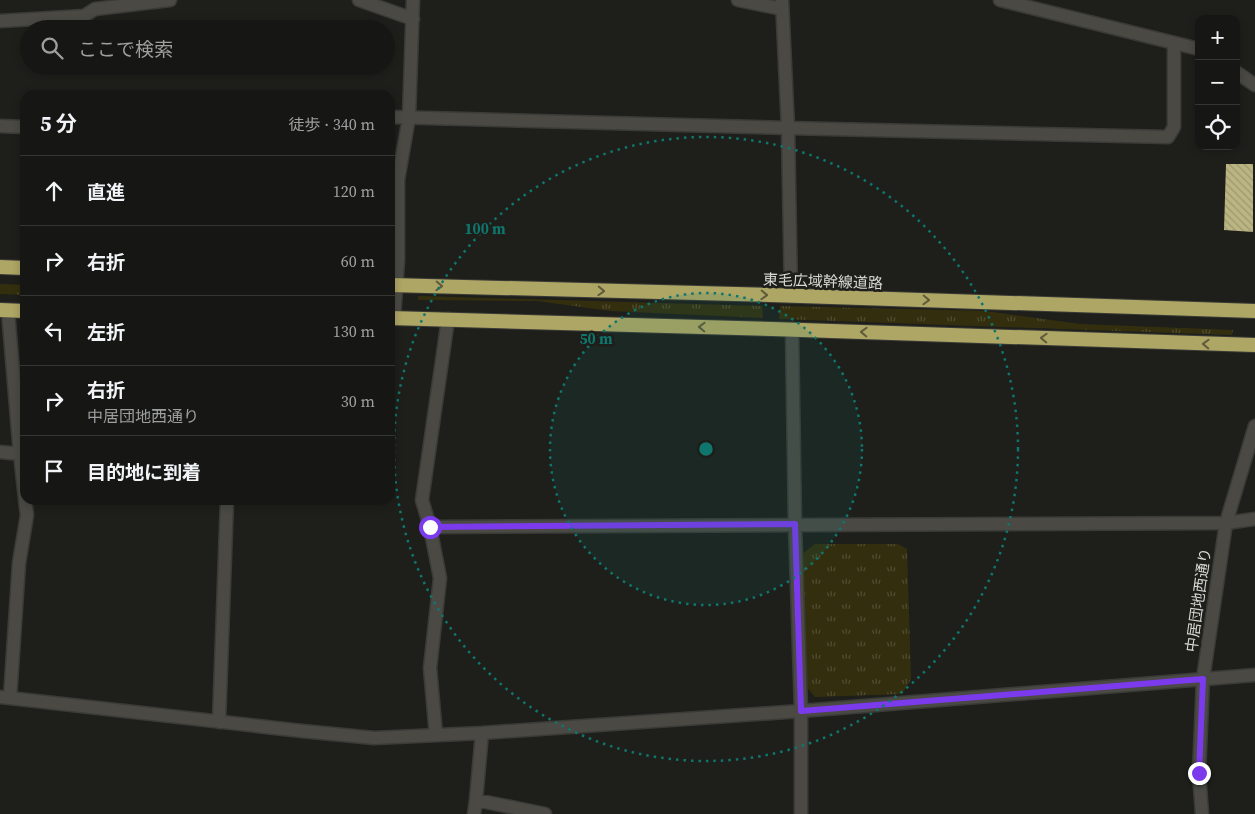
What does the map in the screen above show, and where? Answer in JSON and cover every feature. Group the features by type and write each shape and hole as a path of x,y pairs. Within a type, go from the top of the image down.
{"highway":[{"path":"0,267 20,268"},
{"name":"東毛広域幹線道路","path":"395,285 1255,311"},
{"path":"4,311 20,311"},
{"path":"395,318 1255,345"}],"street":[{"path":"0,21 84,16 95,9 170,0"},
{"path":"359,0 413,20"},
{"path":"395,275 398,260 398,180 409,117 413,0"},
{"path":"738,0 782,5 788,128 791,296"},
{"path":"1004,0 1195,49"},
{"path":"395,117 1168,137 1174,127 1174,44"},
{"path":"1240,75 1255,85"},
{"path":"0,126 20,127"},
{"path":"0,452 20,454 4,311"},
{"path":"436,735 430,668 440,578 430,527 422,500 448,320"},
{"path":"792,330 795,524 801,711 801,814"},
{"name":"中居団地西通り","path":"1202,814 1199,773 1203,679 1226,524 1255,426"},
{"path":"26,505 27,515 19,563 5,697 374,738 482,733 801,711 1255,675"},
{"path":"219,722 227,505"},
{"path":"430,527 795,524 1226,524 1255,519"},
{"path":"474,814 482,733"},
{"path":"476,800 545,814"}],"green space":[{"path":"0,284 20,285 20,295 0,294"},
{"path":"418,296 762,306 763,318 611,311 537,301 418,300"},
{"path":"780,306 985,311 1080,324 1233,330 1232,335 779,319"},
{"path":"815,544 898,544 907,549 911,679 902,694 815,697 806,686 802,554"}],"building":[{"path":"1226,164 1253,164 1253,232 1224,230"}],"route":[{"path":"430,527 795,524 801,711 1203,679 1199,773"}]}
